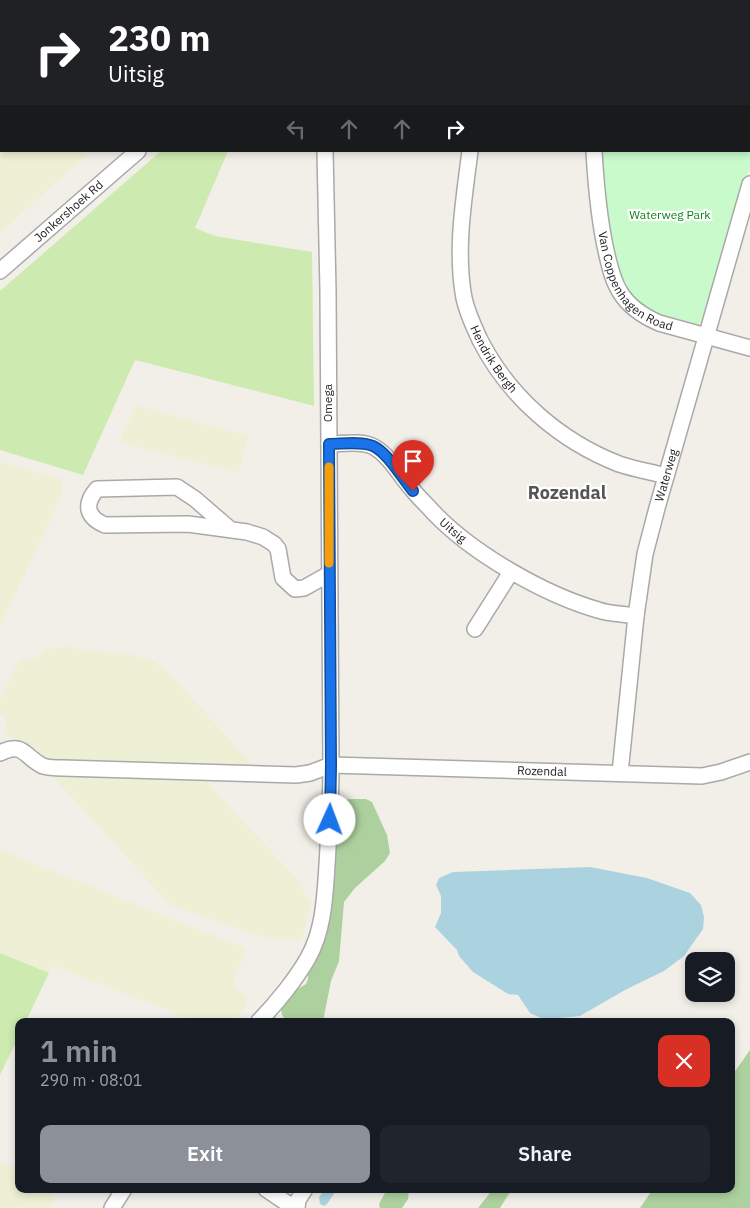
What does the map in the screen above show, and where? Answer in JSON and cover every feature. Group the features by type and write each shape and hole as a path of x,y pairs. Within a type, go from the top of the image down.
{"street":[{"name":"Jonkershoek Rd","path":"0,271 137,152"},
{"name":"Omega","path":"275,1015 309,957 318,932 324,903 330,804 329,444 325,152"},
{"name":"Hendrik Bergh","path":"470,152 460,246 464,298 473,326 496,368 520,398 544,420 582,446 619,464 666,476"},
{"name":"Van Coppenhagen Road","path":"594,152 597,201 603,240 612,275 619,291 627,301 646,317 659,323 750,348"},
{"name":"Waterweg","path":"620,773 636,616 645,554 750,184"},
{"name":"Uitsig","path":"329,444 361,444 372,446 381,452 413,491 438,517 476,548 511,572 599,611 636,616"},
{"path":"231,530 195,499 177,487 97,489 89,498 89,510 95,521 105,525 188,524 263,537 278,549 283,578 295,589 304,588 329,574"},
{"path":"475,629 511,572"},
{"path":"0,753 16,748 22,750 43,765 63,768 296,775 310,774 331,765"},
{"name":"Rozendal","path":"331,765 702,776 750,762"},
{"path":"112,1208 121,1193"},
{"path":"272,1193 296,1208 302,1193"}],"green space":[{"path":"0,152 90,152 0,233"},
{"path":"160,152 228,152 195,228 215,236 312,252 314,406 135,360 83,475 0,450 0,291"},
{"name":"Waterweg Park","path":"602,152 750,152 750,166 706,316 697,325 660,316 642,306 630,293 621,276 614,256 606,212"},
{"path":"136,405 248,436 238,473 119,442"},
{"path":"0,462 60,478 63,485 63,493 0,627"},
{"path":"68,646 90,651 126,653 154,661 172,676 252,764 205,768 46,760 3,732 8,722 0,714 0,699 19,659 33,659 45,650"},
{"path":"52,776 203,778 301,883 305,895 312,903 301,941 268,939 170,905"},
{"path":"366,799 372,802 387,835 390,853 385,861 355,888 344,902 339,961 331,981 324,1018 284,1018 281,1008 296,990 306,984 308,979 308,969 338,801"},
{"path":"0,850 247,949 233,982 235,987 247,997 244,1008 236,1018 187,1018 53,966 49,973 0,953"},
{"path":"0,953 49,973 27,1018 15,1018 15,1044 0,1075"},
{"path":"750,1050 750,1208 640,1208 650,1193 735,1193 735,1071"},
{"path":"0,1161 15,1168 15,1193 51,1193 53,1202 51,1208 0,1208"},
{"path":"385,1193 409,1193 408,1199 402,1208 380,1208 379,1204"},
{"path":"490,1193 509,1193 500,1208 478,1208"}],"water":[{"path":"590,867 647,878 690,893 701,905 704,917 703,929 684,956 664,971 625,990 580,1016 541,1018 530,1013 518,995 508,994 473,972 459,956 457,950 435,927 441,913 441,896 436,885 439,878 453,872"},
{"path":"322,1193 334,1193 324,1206 320,1204 319,1197"}],"slow traffic":[{"path":"329,467 329,563"}],"district":[{"name":"Rozendal","path":"567,493"}],"route":[{"path":"330,820 329,444 372,446 388,459 413,491"}]}
